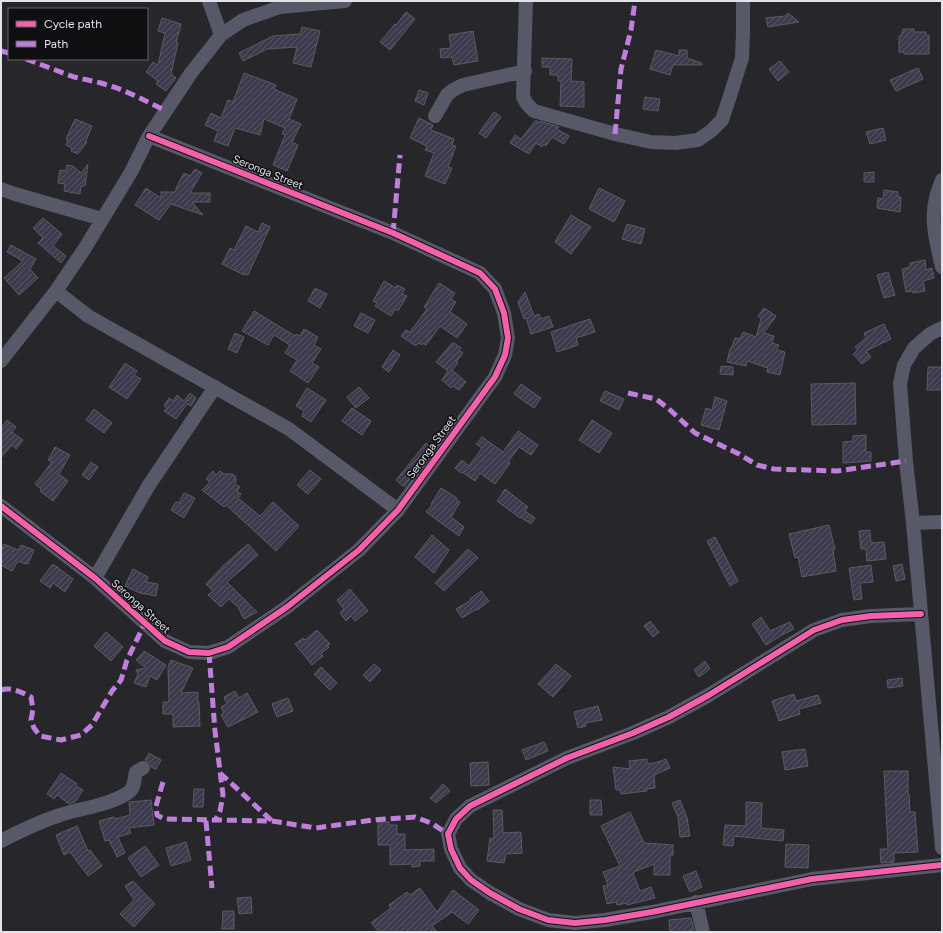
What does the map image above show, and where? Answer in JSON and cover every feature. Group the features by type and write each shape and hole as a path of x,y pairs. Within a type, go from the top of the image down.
{"street":[{"path":"209,1 221,35"},
{"path":"1,361 56,292 102,219 130,172 149,136 191,73 221,35 243,20 260,1"},
{"path":"243,20 280,7 345,1"},
{"path":"526,1 523,97 527,104 534,110 615,134 651,142 675,143 698,140 711,131 722,120 742,58 743,1"},
{"path":"435,116 447,95 453,90 463,85 525,70"},
{"name":"Seronga Street","path":"1,506 95,578 165,641 189,652 208,652 228,647 287,607 359,550 398,510 495,377 506,355 508,338 504,313 495,288 480,273 394,233 149,136"},
{"path":"942,180 936,199 934,219 938,254 942,267"},
{"path":"1,188 15,194 102,219"},
{"path":"56,292 88,316 289,429 398,510"},
{"path":"942,328 930,334 914,348 904,365 900,384 942,848"},
{"path":"95,578 149,485 215,388"},
{"path":"913,523 942,522"},
{"path":"920,614 871,616 842,620 814,630 709,695 669,717 633,733 567,758 470,806 456,819 448,834 451,849 460,868 471,880 490,893 519,909 548,920 575,923 605,920 652,912 812,879 942,865"},
{"path":"1,841 38,823 60,815 99,805 122,796 130,791 133,786 136,772 143,768"},
{"path":"696,902 703,932"}],"building":[{"path":"406,12 415,19 390,50 380,42"},
{"path":"788,13 799,22 768,27 766,18 785,16"},
{"path":"162,18 181,24 171,74 176,78 166,91 156,84 158,81 146,72 153,62 158,65 165,33 158,31"},
{"path":"302,27 320,31 311,67 293,63 297,47 267,49 243,61 239,53 273,36 300,34"},
{"path":"903,29 914,29 914,32 926,32 926,35 929,35 929,54 904,54 904,52 899,52 899,36 901,36"},
{"path":"473,31 478,61 454,65 452,57 441,58 440,49 451,48 449,35"},
{"path":"656,50 679,56 679,50 687,50 687,58 702,63 702,65 673,65 670,75 650,69"},
{"path":"542,58 572,59 571,81 584,82 584,107 560,106 561,81 558,81 558,75 550,75 550,67 542,67"},
{"path":"780,61 789,72 778,81 769,69"},
{"path":"918,68 923,79 896,91 890,80"},
{"path":"244,73 276,85 274,89 297,99 289,119 301,124 292,142 298,145 287,171 273,165 285,135 282,134 285,128 264,119 260,135 235,128 228,146 214,141 218,131 205,125 211,113 221,118 228,100 233,102"},
{"path":"419,90 428,93 424,105 415,101"},
{"path":"645,97 660,99 658,111 643,109"},
{"path":"494,112 501,117 486,138 479,133"},
{"path":"419,118 433,125 431,130 454,139 452,145 456,146 448,167 452,168 445,184 425,176 434,153 425,150 427,146 410,138"},
{"path":"75,119 92,126 86,141 87,142 78,154 71,151 72,148 66,145 68,140 66,139"},
{"path":"536,120 539,123 540,121 559,127 557,129 569,136 564,144 552,137 546,146 544,144 542,147 536,143 529,154 510,143 515,135 521,139"},
{"path":"883,128 886,140 870,144 866,132"},
{"path":"88,164 85,186 81,186 80,194 64,191 65,184 58,183 60,170 66,171 67,165 73,166 81,173"},
{"path":"195,169 202,173 190,193 210,193 210,202 192,202 203,215 171,204 159,220 135,205 146,188 161,198 161,192 175,192 184,173 190,176"},
{"path":"874,172 874,182 864,182 864,173"},
{"path":"599,188 625,201 614,222 589,209"},
{"path":"884,190 898,192 898,197 901,197 900,212 877,208 878,198 883,199"},
{"path":"571,215 591,227 571,254 555,242"},
{"path":"43,218 62,234 53,246 66,256 61,263 38,243 43,238 33,228"},
{"path":"262,223 270,227 248,275 244,275 222,264 230,248 234,250 246,226 258,232"},
{"path":"627,224 645,229 641,244 622,239"},
{"path":"11,245 36,259 30,269 38,278 19,295 4,278 23,261 7,252"},
{"path":"925,260 926,270 932,268 934,278 923,281 925,291 913,293 913,291 906,292 902,269 910,267 910,263"},
{"path":"888,272 895,295 884,298 877,275"},
{"path":"384,281 396,288 397,285 405,289 402,294 407,296 398,311 395,309 391,316 375,306 377,303 373,301"},
{"path":"439,283 455,293 451,299 456,302 450,312 467,324 457,338 440,326 426,345 419,343 414,345 401,336 406,330 410,332 427,309 424,307"},
{"path":"315,288 327,294 320,308 308,301"},
{"path":"525,292 534,316 539,314 541,319 549,316 553,327 531,334 526,318 524,319 518,302"},
{"path":"764,308 776,316 764,333 774,336 772,343 779,345 777,350 785,352 780,375 767,372 768,368 747,361 746,366 727,362 730,349 735,338 740,339 743,332 756,337 761,319 758,316"},
{"path":"254,311 295,336 296,334 300,336 304,329 318,337 314,345 321,349 312,363 319,367 308,383 290,371 297,360 285,353 290,345 274,335 268,345 242,331"},
{"path":"361,313 375,320 368,333 354,326"},
{"path":"590,319 595,332 576,338 578,345 557,352 551,332"},
{"path":"884,324 891,339 866,351 871,357 862,364 853,354 858,350 855,347 866,338 864,333"},
{"path":"235,333 244,337 237,353 228,349"},
{"path":"453,342 461,348 459,350 463,353 456,362 458,363 452,370 466,382 459,390 453,386 451,388 442,380 448,371 436,362"},
{"path":"393,350 400,355 389,372 382,367"},
{"path":"125,363 137,371 134,375 141,379 127,399 109,387"},
{"path":"721,366 733,367 733,375 720,374"},
{"path":"928,367 942,367 942,390 927,390"},
{"path":"855,383 856,424 812,425 811,384"},
{"path":"521,384 541,398 534,408 514,394"},
{"path":"359,387 369,398 356,408 347,397"},
{"path":"307,388 326,400 311,422 302,416 304,411 296,406"},
{"path":"605,391 624,399 619,410 600,401"},
{"path":"190,393 196,398 191,406 187,404 176,419 164,411 167,408 164,406 169,398 173,401 177,395 184,401"},
{"path":"715,397 727,401 719,430 701,425 706,408 712,410"},
{"path":"352,408 371,421 362,435 342,421"},
{"path":"94,409 112,423 104,433 86,420"},
{"path":"7,420 16,427 12,432 23,440 16,449 12,445 1,458 1,428"},
{"path":"592,420 612,433 599,453 579,440"},
{"path":"518,431 538,445 531,455 519,447 495,484 480,473 475,481 455,468 462,460 469,466 482,448 476,444 482,437 503,452"},
{"path":"866,435 866,452 871,452 871,461 843,463 843,442 853,441 853,436"},
{"path":"426,443 432,448 404,487 396,480"},
{"path":"55,447 70,455 59,474 68,481 53,501 40,491 41,489 35,484 52,462 48,460"},
{"path":"91,462 98,467 89,480 82,475"},
{"path":"310,470 321,479 308,494 297,485"},
{"path":"213,471 216,475 220,471 224,474 232,474 235,476 235,484 240,487 237,491 241,494 238,498 260,516 273,502 299,526 276,551 226,505 224,507 202,490 210,482 206,479"},
{"path":"441,488 457,498 456,500 460,502 451,517 464,527 459,536 426,512 432,505 431,504"},
{"path":"505,489 528,507 525,511 535,518 531,524 497,501"},
{"path":"184,493 195,498 184,518 171,510 176,502 179,503"},
{"path":"829,525 835,549 833,550 836,571 802,577 798,557 795,558 789,534"},
{"path":"870,530 871,543 884,542 886,559 867,561 866,549 861,549 859,531"},
{"path":"432,535 449,550 434,573 415,557"},
{"path":"715,537 738,581 730,586 707,541"},
{"path":"4,544 18,550 21,545 34,550 28,564 18,561 12,571 1,565 1,551"},
{"path":"248,544 258,555 227,582 257,612 244,619 238,607 229,599 221,607 208,595 213,591 206,584 224,565"},
{"path":"468,549 478,558 444,591 435,583"},
{"path":"53,564 73,579 65,592 53,583 50,588 40,581"},
{"path":"902,564 905,579 896,581 893,566"},
{"path":"871,565 873,582 860,583 862,599 854,600 849,568"},
{"path":"133,569 148,577 146,582 158,584 156,596 140,593 125,586"},
{"path":"350,589 368,611 355,621 351,616 346,621 340,613 344,609 337,600"},
{"path":"481,591 489,601 478,610 477,609 462,618 456,609 471,600 470,599"},
{"path":"761,617 770,631 790,622 794,629 766,645 752,624"},
{"path":"650,621 659,632 653,637 644,626"},
{"path":"317,630 330,644 327,646 329,647 321,654 323,656 312,665 295,644 303,638 305,640"},
{"path":"106,632 123,647 111,661 94,646"},
{"path":"144,651 166,665 157,680 150,676 146,687 134,683 138,674 136,670 146,668 136,660"},
{"path":"171,660 193,668 181,693 198,692 200,726 173,727 173,714 163,714 163,702 169,702 168,667"},
{"path":"705,661 710,669 699,677 694,670"},
{"path":"374,664 381,670 370,682 363,675"},
{"path":"556,664 571,676 553,697 538,684"},
{"path":"321,667 337,683 330,690 314,674"},
{"path":"902,678 903,686 888,688 887,680"},
{"path":"235,691 239,698 247,693 258,712 228,727 221,715 224,713 221,707 227,704 224,697"},
{"path":"794,694 796,701 818,695 821,703 799,709 800,714 779,721 772,701"},
{"path":"288,698 293,711 277,717 272,704"},
{"path":"598,706 602,720 585,723 586,726 578,728 574,712"},
{"path":"544,742 548,751 526,760 522,750"},
{"path":"805,749 808,766 785,770 782,752"},
{"path":"149,753 161,760 156,769 151,767 150,763 145,760"},
{"path":"647,759 647,764 666,759 670,768 654,775 655,788 646,789 647,791 621,794 620,790 616,790 613,767 630,769 629,761"},
{"path":"488,762 489,785 471,786 470,763"},
{"path":"884,771 908,771 910,812 915,812 918,852 894,853 894,862 881,863 880,849 888,849"},
{"path":"61,773 83,790 75,802 69,804 57,795 54,799 47,794"},
{"path":"443,784 450,791 436,803 430,798"},
{"path":"194,789 204,789 203,807 193,807"},
{"path":"151,800 154,825 129,828 131,833 118,837 125,853 117,857 109,840 105,841 99,821 130,815 129,802"},
{"path":"590,800 601,800 602,815 590,815"},
{"path":"680,800 687,818 690,836 680,837 678,817 672,803"},
{"path":"746,802 762,803 761,828 784,830 783,841 734,836 733,846 723,845 725,825 746,826"},
{"path":"493,810 502,810 503,833 521,832 522,853 506,854 504,863 487,861 490,838 494,839"},
{"path":"630,812 644,843 673,845 673,855 670,855 670,875 654,875 654,864 634,872 633,873 640,891 651,887 655,898 627,905 627,903 617,905 616,902 607,904 603,886 608,885 603,872 620,866 601,826"},
{"path":"378,822 389,822 389,825 397,825 397,834 405,834 405,850 434,849 434,861 420,861 420,866 412,867 412,864 390,865 390,845 378,845"},
{"path":"77,826 88,851 90,850 102,866 88,876 70,852 64,855 56,835"},
{"path":"186,842 191,860 171,866 166,848"},
{"path":"786,844 809,845 808,868 785,867"},
{"path":"145,846 159,865 141,877 128,858"},
{"path":"696,871 702,887 690,892 683,876"},
{"path":"133,881 155,904 134,927 120,914 134,900 125,886"},
{"path":"420,888 437,912 453,890 479,910 468,924 452,912 432,926 437,932 379,932 371,923 391,908 389,905 407,892 410,895"},
{"path":"251,897 252,913 239,914 237,898"},
{"path":"223,911 234,911 234,929 222,929"},
{"path":"691,918 694,930 690,930 690,932 670,932 669,920"}],"marked path":[{"path":"615,134 621,69 631,30 635,1"},
{"path":"1,51 8,53"},
{"path":"29,60 74,77 117,88 166,111"},
{"path":"393,233 400,155"},
{"path":"628,393 656,399 695,433 739,454 757,465 774,469 837,471 906,461"},
{"path":"1,690 13,690 31,697 33,709 31,720 34,728 40,736 61,740 81,735 92,725 112,691 121,680 127,660 145,623"},
{"path":"209,653 215,731 223,795 220,811 215,821"},
{"path":"220,773 272,821"},
{"path":"163,782 156,806 157,815 164,819 272,821 316,828 373,820 415,817 431,823 448,834"},
{"path":"206,821 212,888"}],"cycle path":[{"path":"1,506 95,578 165,641 189,652 209,653 228,647 287,607 359,550 398,510 495,377 505,355 508,338 504,313 495,289 480,273 393,233 149,136"},
{"path":"921,614 871,616 842,620 814,630 709,695 669,717 633,733 567,758 470,806 456,819 448,834 451,849 460,868 471,880 490,893 519,909 548,920 575,923 605,920 652,912 812,879 942,865"}]}
